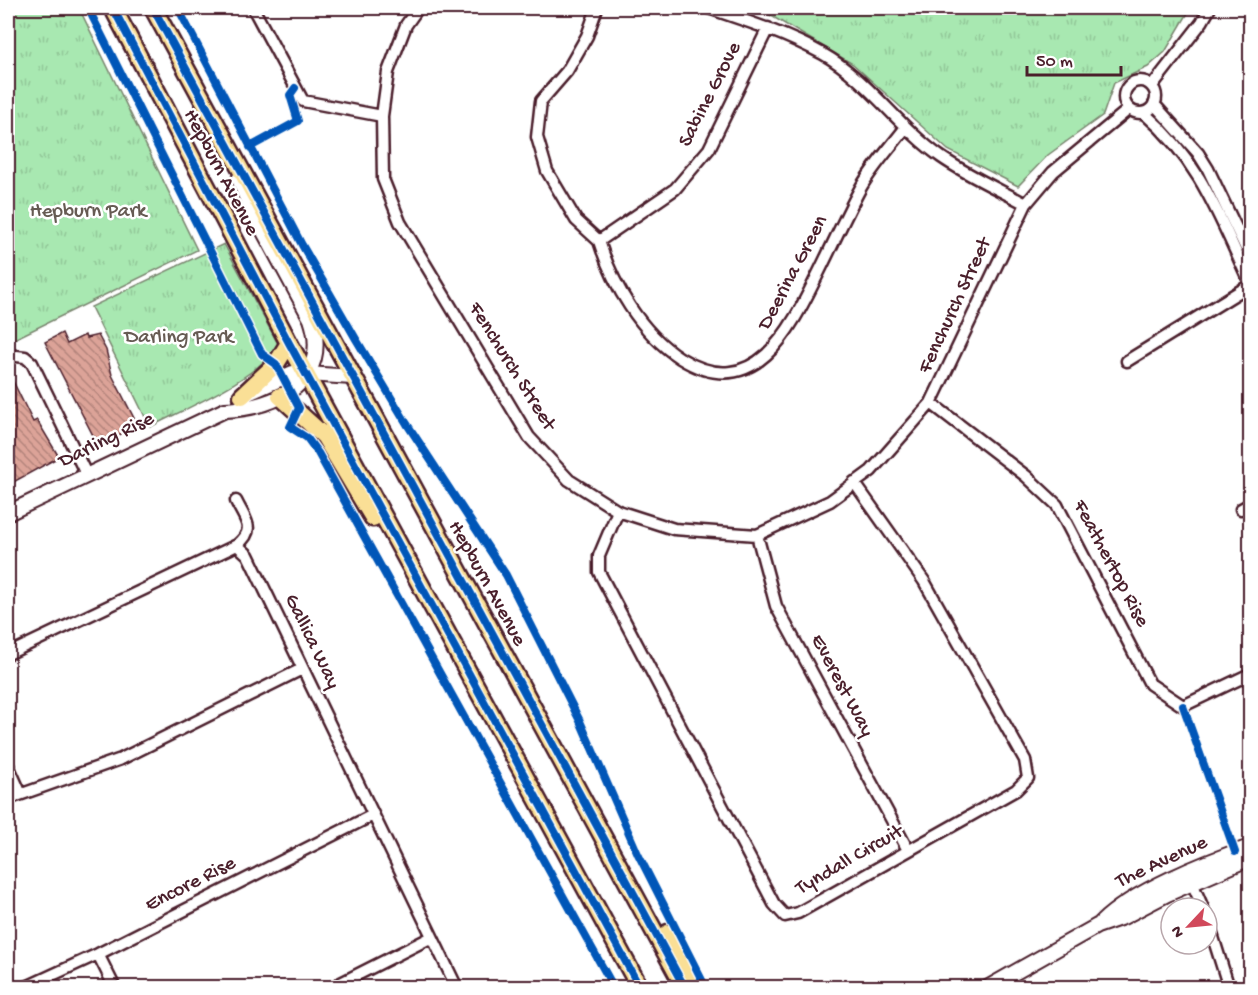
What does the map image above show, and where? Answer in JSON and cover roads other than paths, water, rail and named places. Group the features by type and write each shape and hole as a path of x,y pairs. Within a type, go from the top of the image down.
{"main road":[{"name":"Hepburn Avenue","path":"113,8 289,343 639,987"},
{"name":"Hepburn Avenue","path":"153,8 685,987"},
{"path":"242,396 276,364 289,343"},
{"path":"280,396 324,436 396,556 416,576"},
{"path":"647,915 663,926 699,987"}],"street":[{"path":"253,8 303,101 382,116"},
{"name":"Fenchurch Street","path":"418,8 406,25 388,72 382,116 384,178 400,222 529,438 569,480 618,511 674,529 757,535 830,501 871,471 931,404 1026,204 1053,172 1130,109"},
{"path":"597,8 587,36 567,71 541,101 537,137 547,171 576,220 599,241"},
{"path":"708,8 768,28 825,55 869,89 906,127 941,157 1026,204"},
{"path":"1152,86 1203,22 1210,8"},
{"name":"Sabine Grove","path":"599,241 675,189 709,149 768,28"},
{"path":"1127,361 1251,284 1190,161 1168,135 1144,114 1130,109 1125,95 1129,86 1138,81 1152,86"},
{"path":"1144,114 1154,104 1156,97 1152,86"},
{"path":"1154,104 1182,134 1208,169 1251,257"},
{"name":"Deerina Green","path":"599,241 606,264 638,319 653,337 696,368 741,371 760,361 778,345 798,315 861,186 906,127"},
{"name":"Darling Rise","path":"225,410 249,409 300,385 316,352 317,338 311,319 248,202 237,175 238,162"},
{"path":"8,355 25,357 32,363 86,474"},
{"name":"Darling Rise","path":"8,513 225,410 242,396 293,373 352,377"},
{"name":"Feathertop Rise","path":"931,404 1026,476 1057,505 1150,684 1183,706 1251,675"},
{"name":"Tyndall Circuit","path":"618,511 599,556 599,572 774,904 785,916 798,913 1017,790 1028,778 1025,760 924,581 854,482"},
{"path":"8,654 237,545 247,537 249,529 236,501"},
{"name":"Everest Way","path":"757,535 776,606 908,850"},
{"name":"Gallica Way","path":"237,545 248,555 457,987"},
{"path":"8,799 20,792 121,759 302,669"},
{"path":"8,765 20,792"},
{"name":"Encore Rise","path":"24,987 98,954 373,815"},
{"name":"The Avenue","path":"1190,878 1251,847"},
{"name":"The Avenue","path":"987,987 1097,926 1116,908 1190,878 1251,858"},
{"path":"1190,878 1198,896"},
{"path":"331,987 432,937"},
{"path":"98,954 115,987"},
{"path":"1219,956 1229,987"}],"park label":[{"name":"Hepburn Park","path":"88,212"},
{"name":"Darling Park","path":"179,338"}]}
